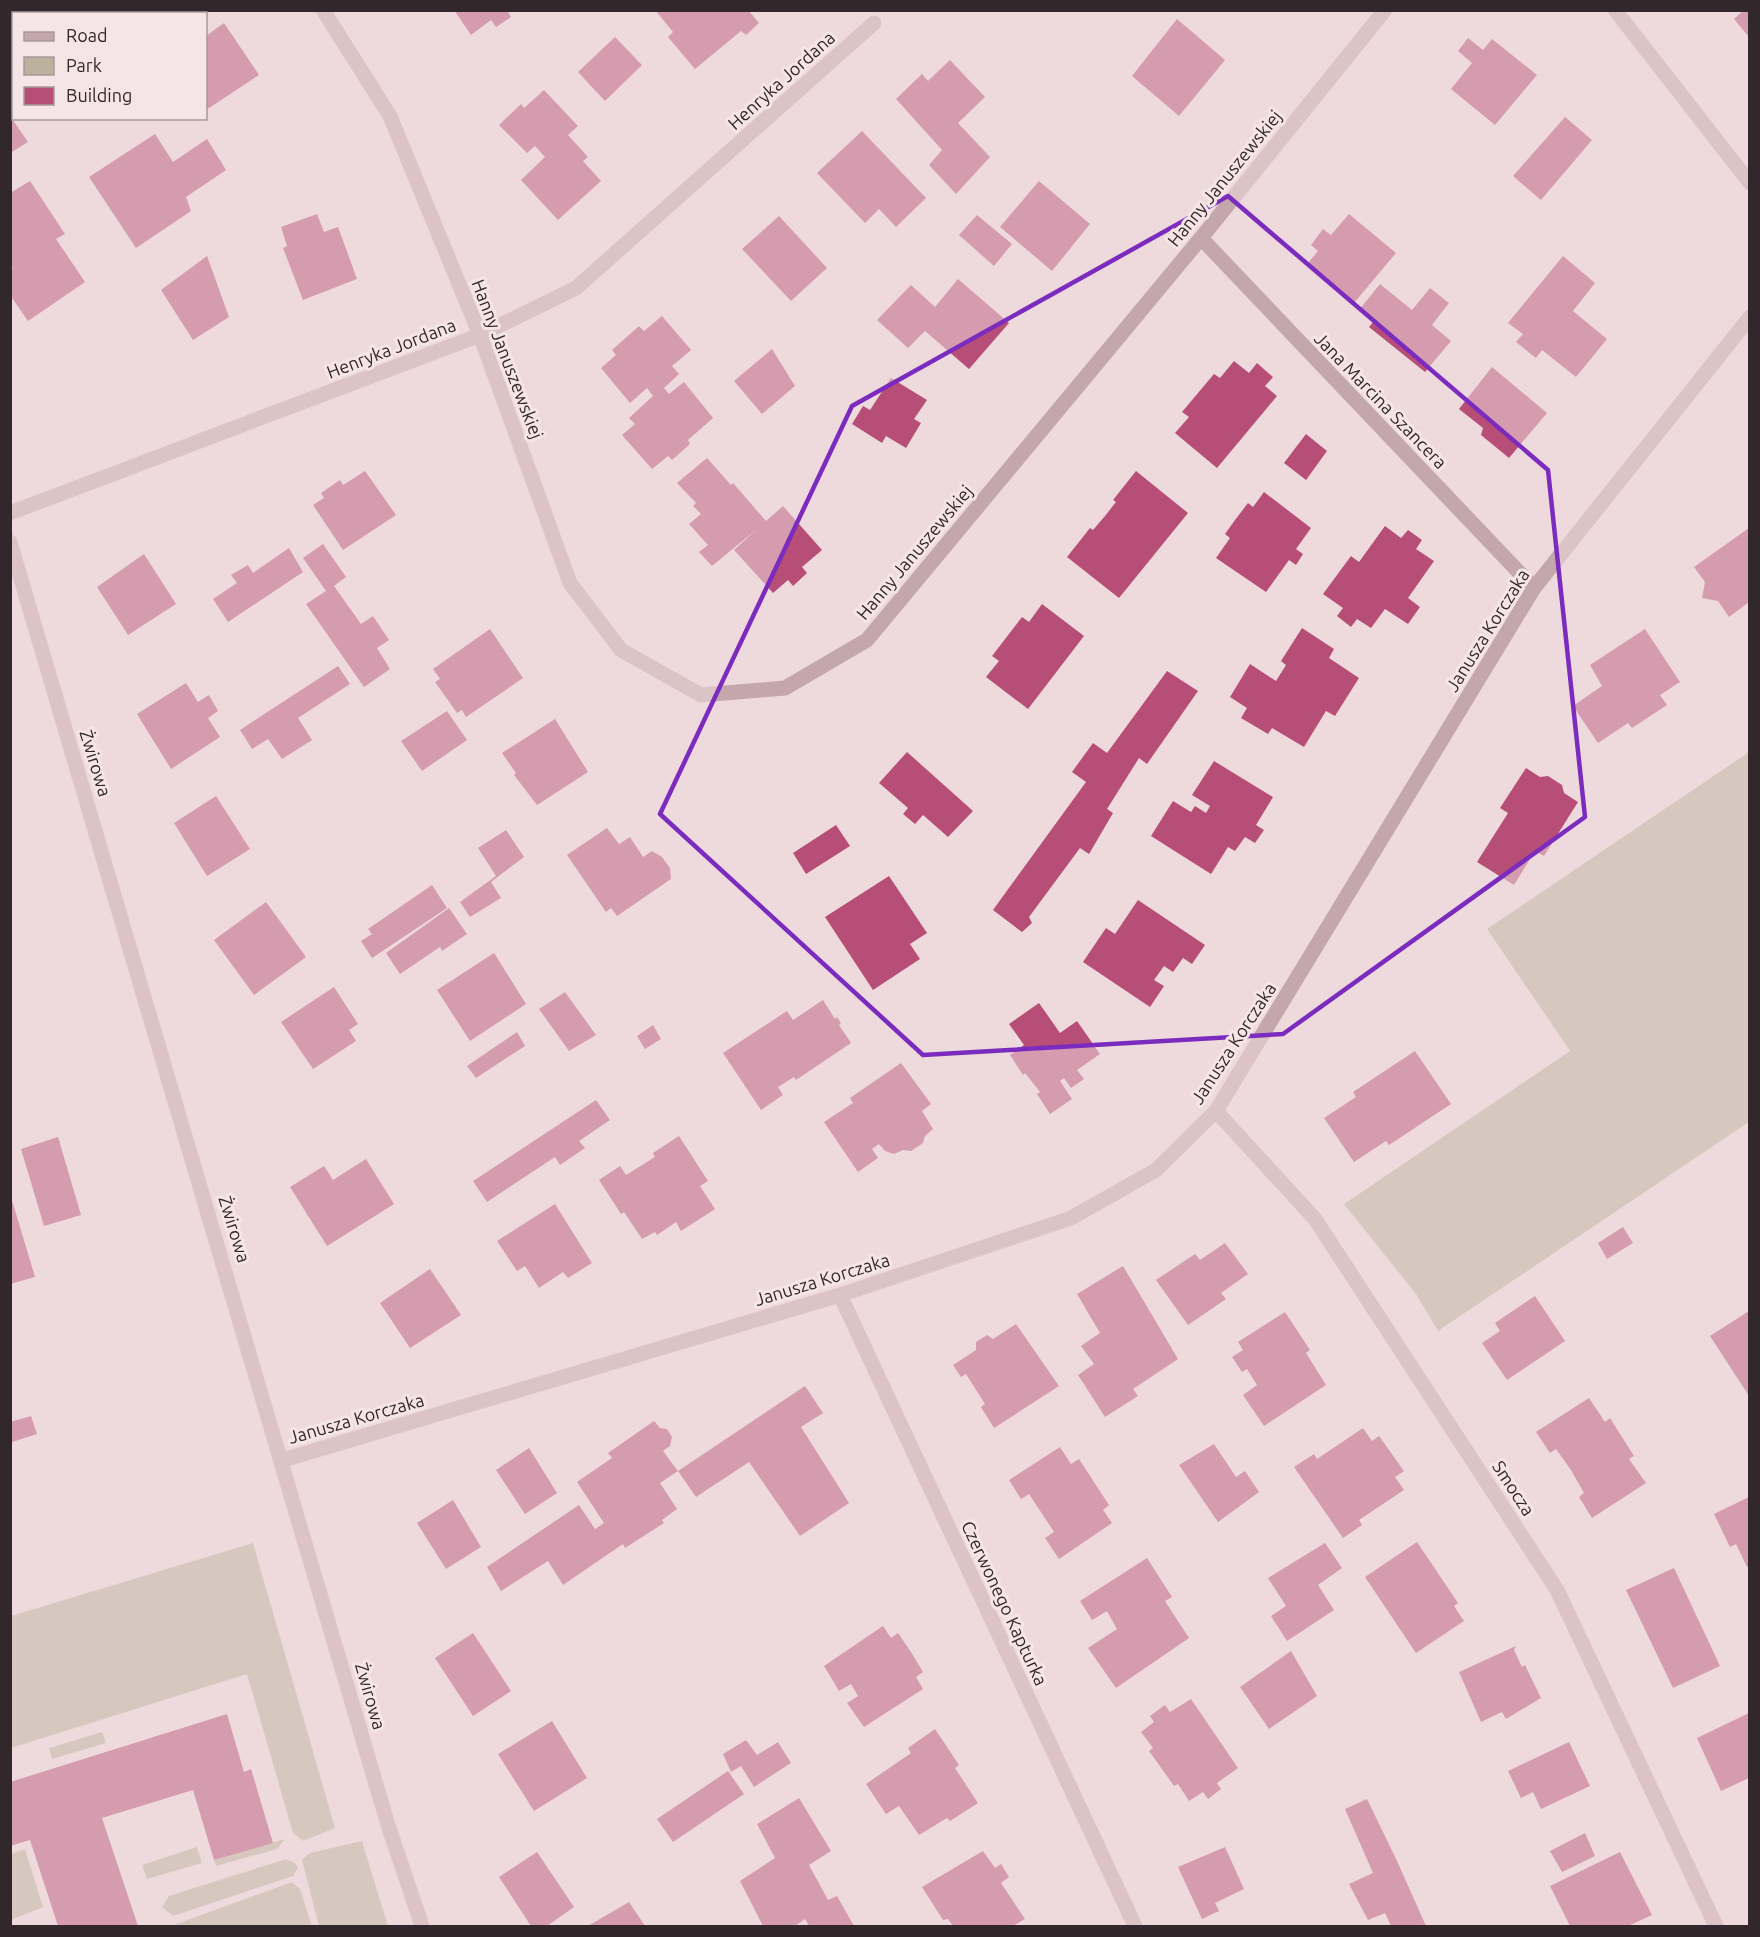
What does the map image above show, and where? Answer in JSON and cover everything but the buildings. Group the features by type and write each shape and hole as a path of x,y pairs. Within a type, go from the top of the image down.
{"street":[{"name":"Hanny Januszewskiej","path":"323,10 390,116 480,335 570,583 621,650 701,694 785,688 867,640 1201,238 1385,10"},
{"path":"1615,10 1749,183"},
{"name":"Henryka Jordana","path":"10,513 480,335 576,288 874,23"},
{"name":"Jana Marcina Szancera","path":"1201,238 1534,588"},
{"name":"Janusza Korczaka","path":"283,1460 840,1295 1071,1218 1156,1170 1216,1111 1534,588 1749,317"},
{"name":"Żwirowa","path":"10,542 13,563 283,1460 388,1825 422,1926"},
{"name":"Smocza","path":"1216,1111 1315,1219 1557,1590 1716,1926"},
{"name":"Czerwonego Kapturka","path":"840,1295 1135,1926"}],"highlighted area":[{"path":"1228,196 1548,470 1585,817 1283,1034 923,1055 660,814 852,406"}],"green space":[{"path":"1749,752 1749,1122 1438,1331 1416,1294 1344,1204 1570,1051 1487,929"},
{"path":"253,1543 335,1828 303,1841 293,1833 247,1674 11,1748 11,1616"},
{"path":"102,1732 106,1743 52,1759 49,1748"},
{"path":"285,1839 277,1849 216,1866 214,1860"},
{"path":"362,1841 388,1926 319,1926 302,1860 310,1853"},
{"path":"197,1847 202,1863 147,1879 142,1865"},
{"path":"25,1849 43,1907 11,1920 11,1854"},
{"path":"286,1859 295,1863 298,1868 293,1876 173,1916 162,1907 169,1896"},
{"path":"292,1882 300,1889 312,1926 171,1926"}]}
